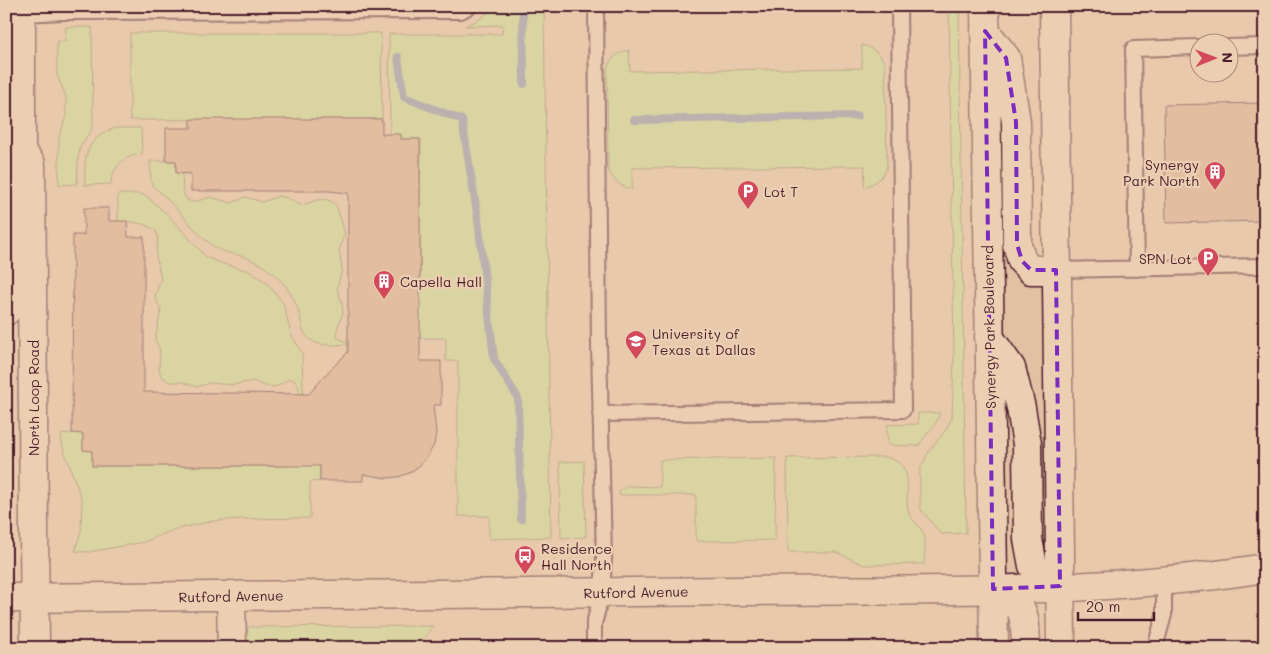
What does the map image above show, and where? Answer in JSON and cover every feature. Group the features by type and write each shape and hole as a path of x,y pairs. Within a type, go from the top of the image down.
{"street":[{"path":"1054,6 1061,648"},
{"name":"North Loop Road","path":"6,310 11,246 12,163 16,143 21,10"},
{"path":"985,19 1006,58 1016,122 1017,244 1022,261 1031,270 1056,270"},
{"name":"Synergy Park Boulevard","path":"985,19 994,648"},
{"name":"North Loop Road","path":"16,143 31,164 35,648"},
{"path":"989,337 1011,368 1021,408 1027,444 1028,539 1033,566 1046,579 1060,586"},
{"name":"Rutford Avenue","path":"6,598 993,589 1164,581 1265,568"},
{"path":"993,589 1008,596 1022,609 1026,626 1026,648"},
{"path":"231,596 232,648"}],"lane":[{"path":"21,10 278,9 461,12 470,6"},
{"path":"594,648 594,624 602,593 604,559 600,414 596,6"},
{"path":"600,414 903,410 899,6"},
{"path":"1238,47 1265,46"},
{"path":"1137,269 1133,49 1188,47"},
{"path":"1056,270 1265,266"},
{"path":"1155,648 1164,616 1164,581"}],"highlighted area":[{"path":"985,31 1006,58 1016,122 1017,244 1022,261 1031,270 1056,270 1060,586 993,589"}],"shaded area":[{"name":"University of Texas at Dallas","path":"6,6 1265,6 1265,648 6,648"}],"green space":[{"path":"493,6 544,6 551,537 489,539 489,516 458,516 458,361 446,361 446,338 410,338 420,285 420,217 405,208 420,208 421,139 401,139 390,134 389,34 502,34 503,25 465,26 484,16"},
{"path":"949,6 959,6 966,533 941,534 920,508 920,470 929,451 945,431 952,418 954,357"},
{"path":"66,27 92,27 93,121 90,132 81,145 77,184 59,185 59,138 66,116 66,97 57,75 57,41 65,41"},
{"path":"130,33 381,33 382,119 130,120"},
{"path":"862,45 876,51 885,64 887,167 881,178 872,184 864,187 865,166 632,168 632,189 618,183 608,170 607,70 612,59 621,53 629,50 630,71 862,68"},
{"path":"115,128 141,128 142,154 125,159 120,163 114,172 111,184 85,185 85,165 88,150 98,137"},
{"path":"150,161 176,161 176,173 182,174 183,193 187,200 194,202 210,197 232,203 246,197 262,202 279,196 301,205 324,199 337,207 345,233 339,250 342,270 337,288 343,313 337,329 337,335 338,338 352,342 352,344 325,345 315,342 305,335 294,301 283,283 257,262 228,253 213,246 205,239 169,200 153,186"},
{"path":"118,194 141,194 146,196 167,214 207,258 249,271 267,283 283,303 291,334 302,353 303,394 300,394 298,385 293,379 274,387 253,381 233,385 210,383 197,387 183,382 170,382 161,376 159,369 160,350 155,340 161,310 155,297 161,278 156,257 158,237 156,231 146,225 118,221"},
{"path":"918,413 940,413 919,446 888,445 887,425 918,424"},
{"path":"83,434 83,450 92,451 92,466 285,466 320,456 320,481 310,482 310,518 212,521 173,530 144,542 89,552 75,551 81,531 82,500 63,448 61,435"},
{"path":"887,457 902,466 905,472 909,513 924,535 924,564 864,565 836,552 788,552 787,458"},
{"path":"776,458 775,540 696,541 696,495 619,495 620,491 626,486 660,487 660,460"},
{"path":"584,461 586,537 561,538 560,462"},
{"path":"433,626 413,648 246,648 248,627"}],"building":[{"name":"Synergy Park North","path":"1265,103 1265,221 1166,223 1164,105"},
{"name":"Capella Hall","path":"191,119 382,119 382,134 401,134 401,139 420,139 420,361 441,361 441,405 433,405 436,432 434,445 419,466 409,473 398,477 386,478 363,474 363,481 320,481 320,466 92,466 92,451 83,450 83,434 72,433 73,235 84,235 84,208 109,208 109,221 127,221 128,237 144,237 144,392 309,394 348,352 348,193 329,191 191,191 191,174 176,173 176,161 166,161 166,128 191,128"}],"waterway":[{"path":"523,6 524,84"},
{"path":"398,57 404,97 462,120 478,219 494,359 518,398 521,519"},
{"path":"634,120 858,116"}],"place":[{"name":"Synergy Park North","path":"1215,191"},
{"name":"Lot T","path":"748,210"},
{"name":"SPN Lot","path":"1208,277"},
{"name":"Capella Hall","path":"384,300"},
{"name":"University of Texas at Dallas","path":"636,360"},
{"name":"Residence Hall North","path":"525,575"}]}
